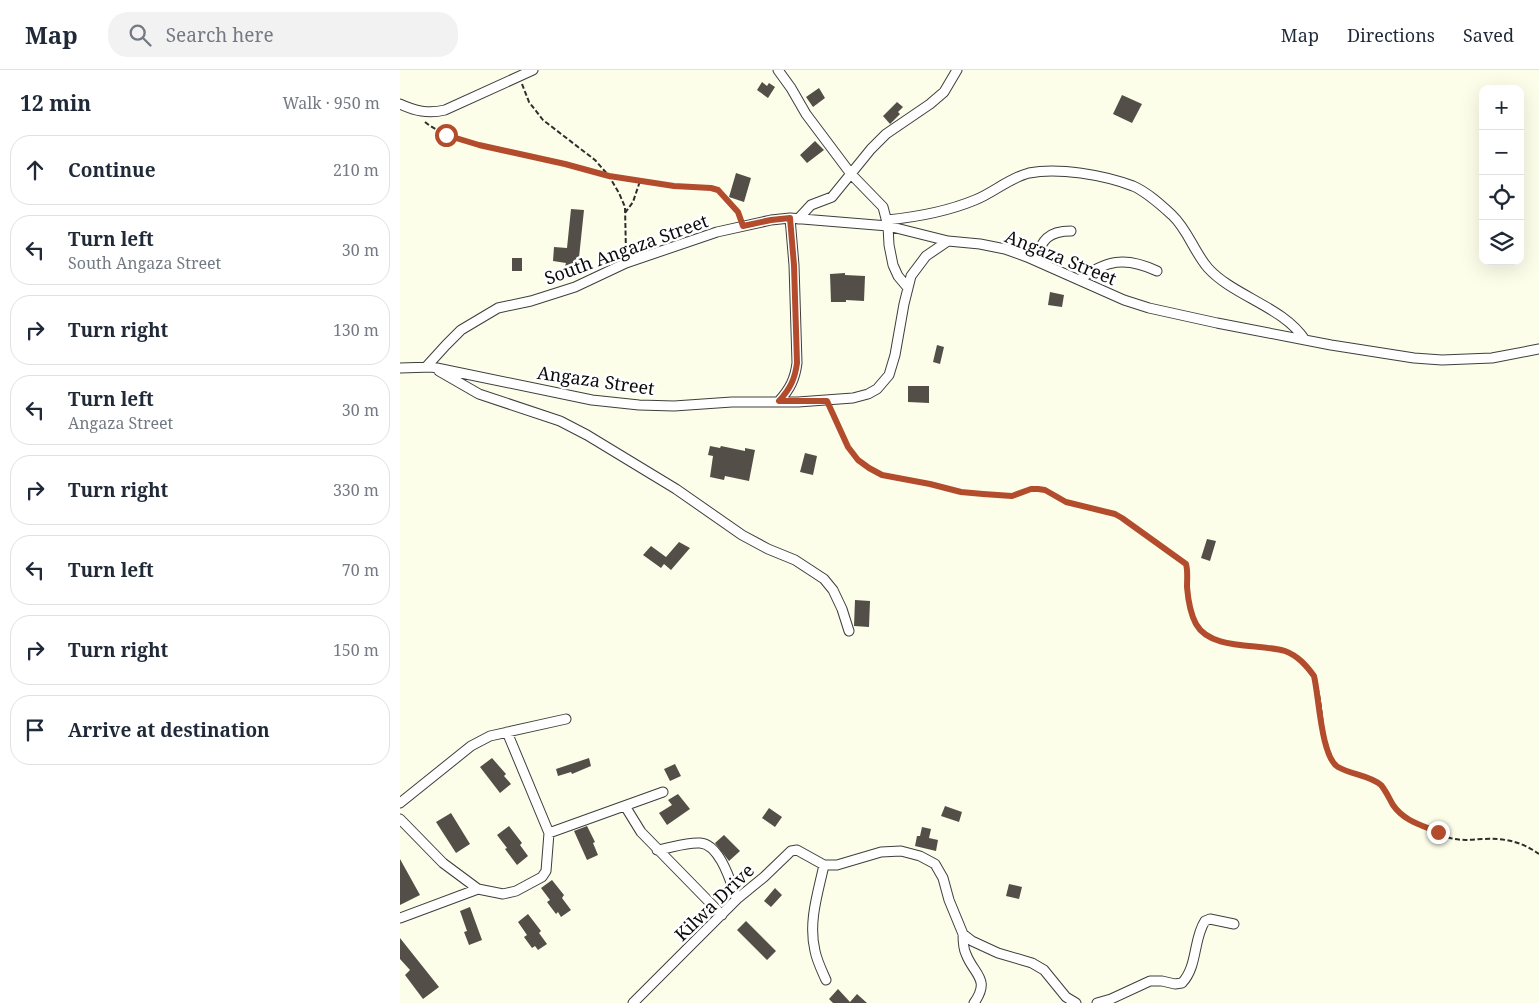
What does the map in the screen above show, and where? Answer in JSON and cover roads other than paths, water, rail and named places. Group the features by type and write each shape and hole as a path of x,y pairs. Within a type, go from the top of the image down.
{"street":[{"path":"400,104 420,112 444,110 519,73 532,70"},
{"path":"778,70 806,114 851,174 883,207 893,265 898,276 908,288"},
{"path":"779,401 789,391 795,377 797,363 794,219 811,205 832,197 871,149 886,134 930,104 944,92 957,70"},
{"path":"887,223 924,216 956,207 982,197 1010,181 1027,174 1046,171 1072,172 1101,177 1134,186 1160,204 1174,217 1186,231 1208,268 1220,279 1278,315 1301,334 1305,340"},
{"name":"South Angaza Street","path":"429,367 446,345 461,330 498,308 531,301 575,286 597,278 626,263 717,232 771,220 794,219 887,223 948,241"},
{"path":"1035,260 1048,236 1057,232 1070,231"},
{"name":"Angaza Street","path":"400,368 429,367 573,396 620,403 674,406 779,401 827,401 853,398 868,394 883,384 889,375 895,355 911,276 926,256 948,241 980,244 1004,249 1035,260 1124,300 1149,308 1305,340 1414,358 1442,360 1492,358 1539,349"},
{"path":"1079,280 1104,264 1132,262 1157,271"},
{"path":"429,367 479,394 560,421 587,435 676,489 742,535 768,549 795,560 811,570 833,590 842,608 849,631"},
{"path":"400,803 471,746 490,736 566,719"},
{"path":"400,818 443,863 478,889 503,894 516,891 542,877 546,872 549,833 507,732"},
{"path":"549,833 663,792"},
{"path":"625,806 641,832 657,850 722,915"},
{"path":"657,850 701,843 709,846 721,860 737,899"},
{"name":"Kilwa Drive","path":"633,1003 737,899 791,851 797,850 824,865"},
{"path":"826,980 815,951 813,935 813,912 824,865 837,865 881,852 901,851 920,856 935,864 944,878 949,900 963,934 965,952 982,983 979,995 974,1003"},
{"path":"400,918 478,889"},
{"path":"1097,1003 1111,999 1150,981 1182,983 1189,971 1201,928 1205,921 1210,919 1234,924"},
{"path":"963,934 972,941 998,953 1032,963 1044,970 1066,997 1076,1003"}]}
